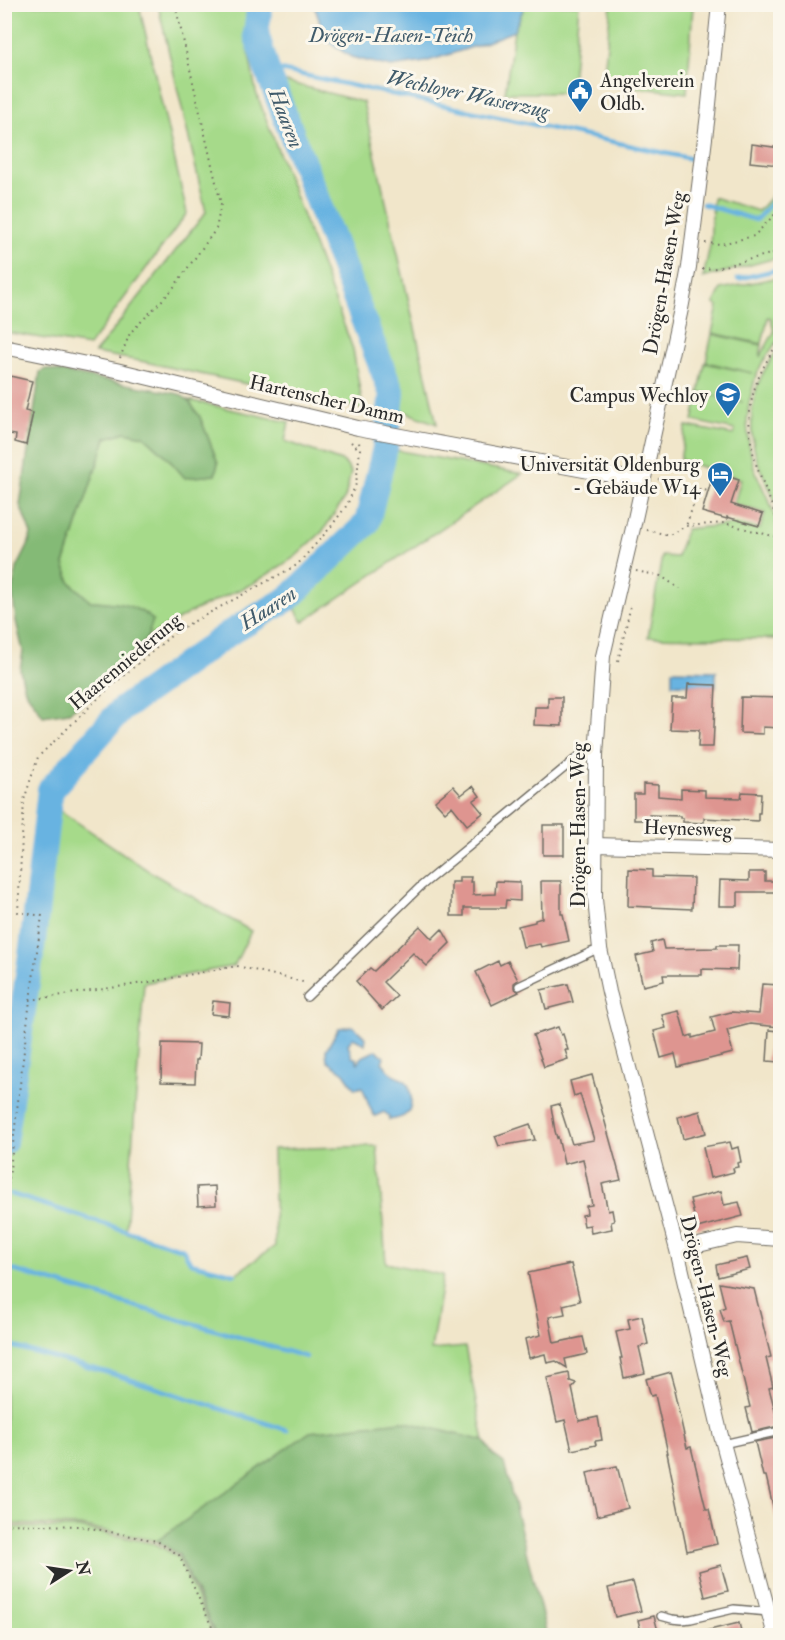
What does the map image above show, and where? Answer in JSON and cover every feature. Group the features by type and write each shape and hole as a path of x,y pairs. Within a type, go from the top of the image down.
{"street":[{"name":"Drögen-Hasen-Weg","path":"719,4 689,267 603,656 596,755 595,899 600,949 609,992 677,1250 723,1444 775,1635"},
{"name":"Hartenscher Damm","path":"4,347 116,370 361,433 403,436 643,481"},
{"name":"Heynesweg","path":"595,844 780,850"},
{"path":"677,1250 737,1236 780,1239"}],"lane":[{"path":"307,997 430,879 579,756 596,755"},
{"path":"519,986 600,949"},
{"path":"723,1444 780,1431"},
{"path":"661,1616 672,1620 682,1620 734,1609 769,1612"}],"path":[{"path":"116,366 130,333 171,291 216,229 221,204 175,4"},
{"path":"705,243 721,244 754,236 780,209"},
{"path":"689,267 716,268 779,251 780,257"},
{"path":"780,340 760,372 752,394 750,420 751,444 758,469 776,512 780,533"},
{"name":"Haarenniederung","path":"30,1000 42,916 18,912 24,800 38,757 110,687 178,630 297,565 347,505 356,484 361,433"},
{"path":"643,481 659,479 708,491"},
{"path":"686,526 699,489"},
{"path":"724,518 724,523"},
{"path":"633,528 669,535 686,526 724,523 780,538"},
{"path":"623,569 661,576 680,589"},
{"path":"4,1220 30,1000 237,966 318,986"},
{"path":"4,1524 80,1526 157,1541 179,1554 216,1635"}],"green space":[{"path":"4,5 139,5 187,213 89,346 5,332"},
{"path":"158,5 247,5 245,33 256,92 353,349 363,409 95,353 206,212"},
{"path":"525,5 579,5 571,93 505,93 514,31"},
{"path":"611,5 693,5 687,93 603,84"},
{"path":"279,80 363,102 437,424 400,410 397,375"},
{"path":"780,187 780,257 703,278 710,246 713,197 758,211"},
{"path":"780,277 780,337 762,363 755,379 747,422 754,468 775,515 780,543 780,639 648,637 662,556 677,557 686,529 736,524 760,529 765,513 734,504 741,479 680,460 686,426 734,435 735,430 693,421 705,363 752,373 706,362 712,334 762,345 760,357 774,332 771,318 768,317 762,344 712,333 718,306 714,304 721,289"},
{"path":"780,345 780,385 777,411 780,431 780,519 774,498 755,453 752,409 763,373"},
{"path":"46,369 179,394 188,400 200,417 218,463 215,475 185,478 144,436 125,432 106,438 64,564 70,582 90,601 131,607 153,620 147,638 95,694 69,712 43,716 25,690 20,670 23,651 12,590 17,568 31,534 20,505 40,372"},
{"path":"188,400 289,422 285,441 344,462 351,472 345,498 322,532 295,557 254,583 191,612 147,638 152,620 131,607 90,601 70,582 64,564 106,438 125,432 144,436 165,455 215,475 218,463 200,417"},
{"path":"385,448 522,474 303,622 289,598 367,523"},
{"path":"49,803 152,873 251,931 234,966 144,983 126,1233 183,1249 191,1263 235,1274 275,1246 273,1149 377,1146 386,1263 443,1275 431,1350 465,1347 484,1441 402,1421 310,1432 157,1541 80,1526 5,1524 4,1132"},
{"path":"402,1421 484,1441 493,1455 504,1463 547,1635 216,1635 179,1555 157,1541 310,1432"},
{"path":"5,1527 80,1528 156,1544 178,1557 214,1635 5,1635"}],"water":[{"name":"Drögen-Hasen-Teich","path":"314,4 525,5 514,31 425,62 391,67 351,57 326,40"},
{"path":"672,670 716,671 716,688 672,684"},
{"path":"353,1026 366,1038 365,1044 353,1038 348,1044 352,1057 357,1059 358,1063 362,1057 377,1050 384,1057 382,1062 390,1072 408,1085 411,1102 409,1111 403,1116 389,1120 389,1116 384,1112 375,1116 362,1087 355,1089 344,1073 327,1061 326,1050 339,1028"}],"building":[{"path":"752,144 780,148 779,165 750,162"},
{"path":"10,376 32,381 25,411 33,413 26,445 15,442 16,435 4,433 4,399"},
{"name":"Universität Oldenburg - Gebäude W14","path":"714,472 739,480 731,504 763,514 759,526 702,512"},
{"path":"688,684 716,685 713,747 698,747 699,730 670,729 672,698 687,698"},
{"path":"548,697 562,697 562,726 534,725 535,707 548,707"},
{"path":"741,697 780,698 780,728 763,727 763,734 740,733"},
{"path":"643,784 658,785 658,796 681,798 681,789 705,790 705,797 741,798 742,792 761,793 758,821 704,818 704,823 683,822 680,816 649,815 649,820 634,820 634,794 643,794"},
{"path":"453,786 461,795 473,786 480,796 473,801 483,813 467,825 452,806 445,812 435,801"},
{"path":"543,825 564,825 564,855 543,855"},
{"path":"629,869 652,870 652,877 693,878 692,909 628,906"},
{"path":"749,872 765,872 765,881 779,881 779,892 738,892 738,906 719,906 720,880 749,881"},
{"path":"459,877 471,877 473,895 495,894 496,881 520,882 520,901 506,900 505,908 464,908 464,916 451,916 451,882 459,882"},
{"path":"541,881 561,881 561,914 563,914 569,941 541,947 540,944 523,947 518,926 542,918"},
{"path":"420,926 432,939 442,929 450,943 427,966 413,953 383,982 397,996 382,1010 356,981 370,968 374,971"},
{"path":"662,940 664,949 717,948 717,945 738,945 737,970 702,969 702,975 663,975 664,981 643,986 636,956 653,952 651,943"},
{"path":"498,961 500,965 508,961 518,980 514,983 514,988 519,992 492,1005 476,972"},
{"path":"568,984 573,1002 546,1009 541,990"},
{"path":"762,984 780,985 779,1027 750,1024 727,1030 733,1053 678,1067 675,1054 661,1058 654,1031 666,1028 662,1015 679,1011 686,1037 692,1035 692,1038 715,1032 711,1017 731,1012 759,1014"},
{"path":"213,1001 230,1003 229,1016 211,1014"},
{"path":"558,1027 568,1050 565,1050 568,1059 544,1067 533,1035"},
{"path":"769,1030 780,1031 780,1062 767,1061"},
{"path":"162,1043 199,1044 195,1083 161,1082"},
{"path":"592,1075 621,1180 602,1184 608,1211 612,1210 614,1221 611,1222 612,1229 591,1233 590,1225 584,1226 582,1215 587,1214 586,1206 592,1205 583,1159 564,1164 551,1106 559,1104 572,1144 594,1140 580,1094 574,1096 570,1081"},
{"path":"700,1111 706,1133 683,1139 678,1117"},
{"path":"530,1124 535,1140 499,1146 495,1136"},
{"path":"730,1142 732,1149 738,1147 741,1162 737,1163 738,1167 733,1168 734,1172 710,1178 703,1147"},
{"path":"215,1186 216,1205 198,1206 197,1187"},
{"path":"721,1191 724,1205 739,1202 743,1216 697,1228 690,1199"},
{"path":"747,1258 750,1269 718,1277 716,1265"},
{"path":"571,1264 580,1301 563,1305 565,1314 549,1317 554,1343 583,1337 587,1354 565,1359 567,1368 556,1361 547,1363 545,1354 529,1358 525,1339 541,1335 528,1273"},
{"path":"719,1283 754,1289 771,1357 766,1358 773,1387 769,1388 779,1426 752,1432 746,1408 750,1407 729,1321 724,1322 720,1309 725,1307"},
{"path":"642,1316 648,1344 639,1347 645,1373 624,1378 616,1332 630,1329 628,1319"},
{"path":"671,1372 687,1448 691,1447 717,1544 687,1551 655,1395 651,1396 646,1379"},
{"path":"569,1373 570,1381 576,1383 572,1388 579,1421 598,1417 602,1440 595,1441 596,1445 572,1450 565,1420 557,1422 547,1378"},
{"path":"780,1437 780,1519 776,1519 755,1442"},
{"path":"617,1466 628,1508 597,1516 587,1473"},
{"path":"721,1565 728,1591 705,1597 699,1571"},
{"path":"633,1582 641,1611 615,1617 608,1588"},
{"path":"654,1616 659,1635 642,1635 638,1620"},
{"path":"739,1623 742,1635 705,1635 705,1631"}],"waterway":[{"name":"Haaren","path":"4,1142 33,941 50,790 121,710 228,634 289,598 367,523 385,448 392,394 266,67 256,33 260,4"},
{"name":"Wechloyer Wasserzug","path":"266,67 697,160 696,165"},
{"name":"Wechloyer Wasserzug","path":"703,204 756,220 780,193"},
{"path":"738,279 780,269"},
{"path":"11,1194 183,1249 191,1263 235,1274"},
{"path":"13,1270 306,1357"},
{"path":"11,1346 113,1374 287,1430"}],"place":[{"name":"Angelverein Oldb.","path":"580,114"},
{"name":"Campus Wechloy","path":"728,418"},
{"name":"Universität Oldenburg - Gebäude W14","path":"720,498"}]}
